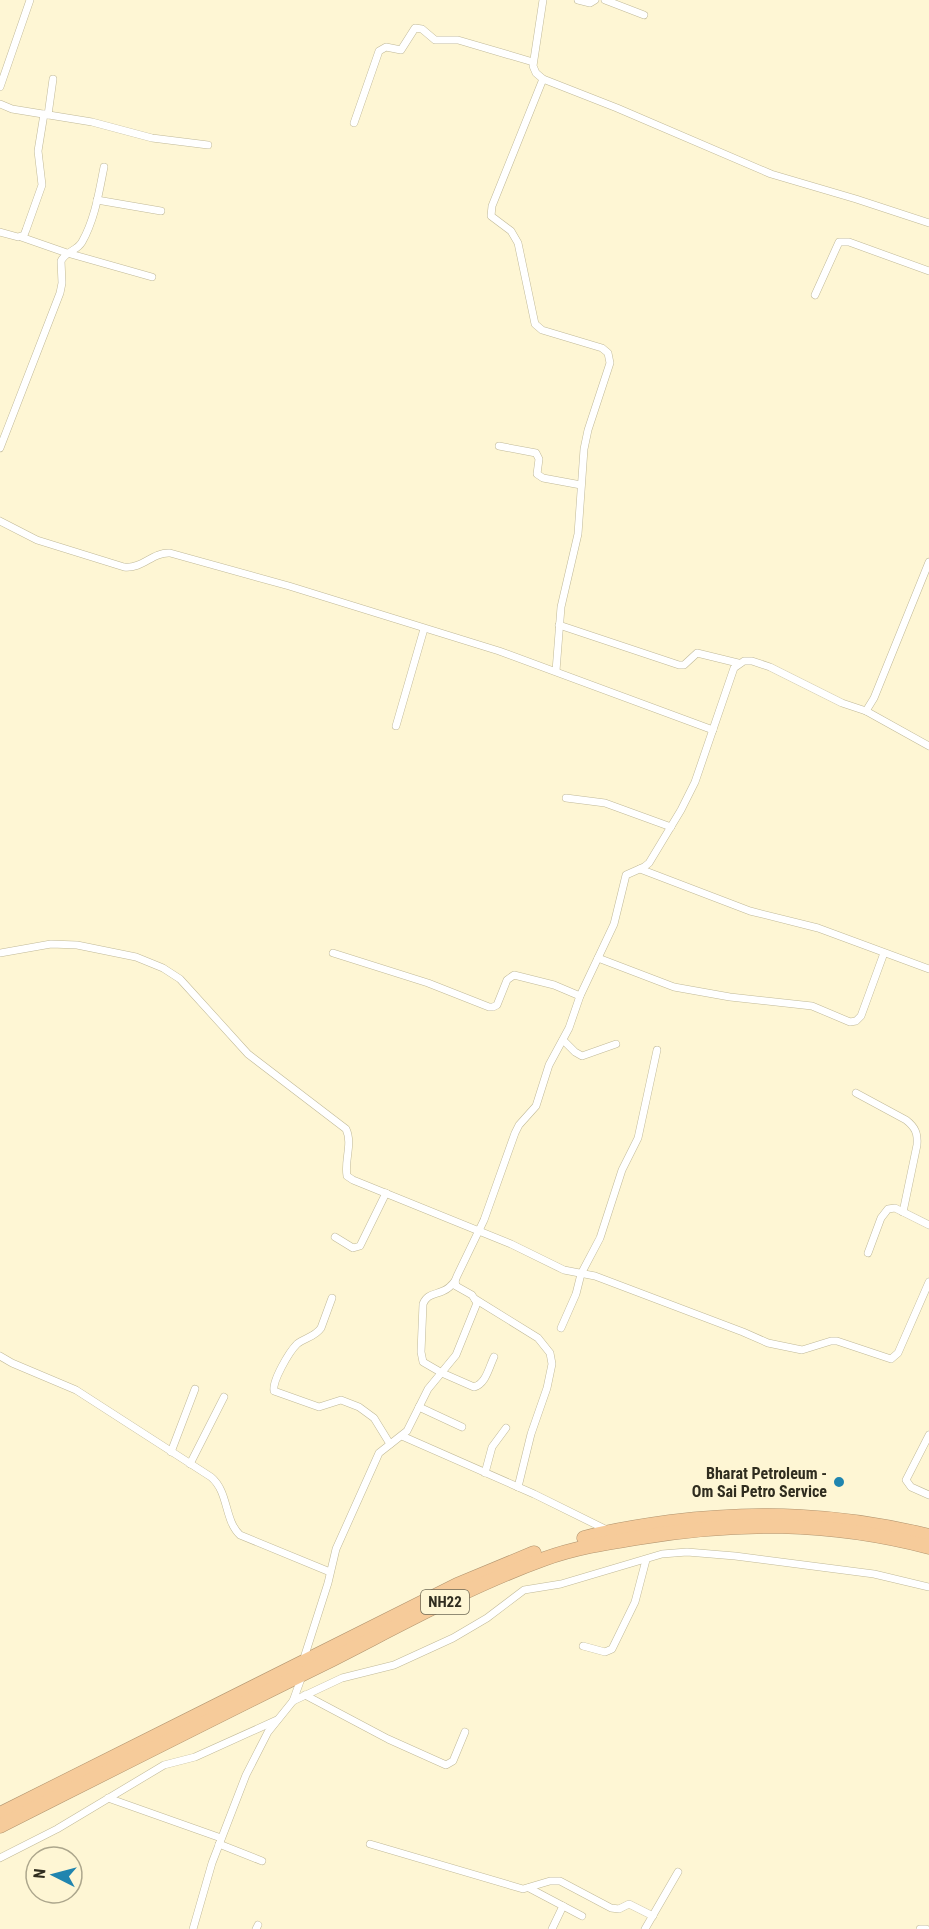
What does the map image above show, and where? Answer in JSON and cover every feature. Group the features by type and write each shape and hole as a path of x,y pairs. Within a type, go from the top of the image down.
{"highway":[{"name":"NH22","path":"0,1826 457,1586 516,1560 610,1531 718,1517 761,1515 845,1519 880,1524 929,1536"},
{"name":"NH22","path":"0,1814 462,1594 547,1558 594,1544 718,1526 772,1526 850,1530 929,1547"}],"street":[{"path":"0,87 30,0"},
{"path":"543,0 533,62 536,73 543,79 618,108 771,174 856,198 929,223"},
{"path":"578,0 590,3 595,0"},
{"path":"605,0 644,15"},
{"path":"354,123 379,51 386,47 401,50 415,28 422,29 435,40 458,40 533,62"},
{"path":"21,237 26,230 42,184 38,151 53,79"},
{"path":"543,79 490,211 494,219 511,231 518,243 535,324 542,330 595,345 608,353 610,359 588,430 583,459 578,534 564,595 556,671"},
{"path":"0,104 12,109 92,122 152,138 208,145"},
{"path":"0,448 60,293 61,261 67,253 81,244 97,200 104,167"},
{"path":"97,200 161,211"},
{"path":"0,232 152,277"},
{"path":"815,295 839,242 849,242 929,271"},
{"path":"499,446 536,453 539,459 537,474 543,478 581,485"},
{"path":"0,521 45,543 124,567 133,568 162,553 177,554 289,586 499,651 713,730"},
{"path":"866,711 874,698 929,562"},
{"path":"560,625 679,665 687,662 697,653 738,663 744,661 760,663 842,703 866,711 929,747"},
{"path":"396,726 424,629"},
{"path":"494,1357 479,1386 470,1385 442,1373 423,1362 423,1305 428,1297 443,1291 455,1281 480,1232 515,1132 536,1106 549,1065 569,1028 580,996 614,924 626,875 649,863 695,782 731,675 738,663"},
{"path":"567,798 605,803 671,827"},
{"path":"640,869 750,911 818,928 929,969"},
{"path":"0,953 51,944 77,945 136,957 173,974 248,1054 342,1125 349,1136 347,1176 511,1244 564,1270 595,1276 768,1343 802,1350 837,1341 891,1359 898,1353 928,1286"},
{"path":"333,953 428,983 489,1007 497,1005 507,980 514,975 554,985 580,996"},
{"path":"598,957 674,987 730,997 813,1006 850,1022 856,1021 861,1016 884,953"},
{"path":"563,1040 582,1056 616,1044"},
{"path":"561,1328 576,1294 580,1274 600,1238 622,1170 638,1138 657,1050"},
{"path":"856,1093 906,1119 915,1128 917,1145 903,1212"},
{"path":"335,1237 349,1246 357,1248 360,1246 386,1193"},
{"path":"868,1253 884,1212 891,1207 929,1225"},
{"path":"455,1281 460,1289 538,1338 550,1353 552,1364 547,1388 531,1434 518,1487"},
{"path":"332,1298 321,1328 294,1348 275,1380 274,1391 319,1407 341,1400 359,1407 374,1418 390,1444"},
{"path":"193,1929 205,1882 246,1774 264,1737 293,1701 336,1549 356,1503 379,1453 402,1436 428,1389 456,1355 476,1308 475,1299"},
{"path":"0,1356 76,1390 216,1482 233,1525 240,1535 330,1572"},
{"path":"171,1452 195,1389"},
{"path":"190,1464 224,1398"},
{"path":"419,1407 462,1427"},
{"path":"485,1473 492,1447 506,1428"},
{"path":"929,1435 906,1480 911,1487 929,1495"},
{"path":"402,1436 518,1487 610,1531"},
{"path":"293,1701 342,1678 394,1665 453,1638 487,1618 524,1590 561,1584 662,1554 674,1552 735,1556 874,1574 929,1587"},
{"path":"583,1646 605,1652 612,1650 634,1602 646,1560"},
{"path":"306,1695 388,1739 446,1764 453,1761 465,1732"},
{"path":"0,1858 57,1829 164,1765 195,1757 277,1720"},
{"path":"108,1798 220,1841 262,1861"},
{"path":"370,1844 523,1889 550,1881 560,1881 611,1908 619,1909 629,1904 653,1916"},
{"path":"645,1929 678,1872"},
{"path":"529,1888 582,1916"},
{"path":"552,1929 563,1906"},
{"path":"920,1929 926,1929"}],"place":[{"name":"Bharat Petroleum - Om Sai Petro Service","path":"839,1482"}]}
